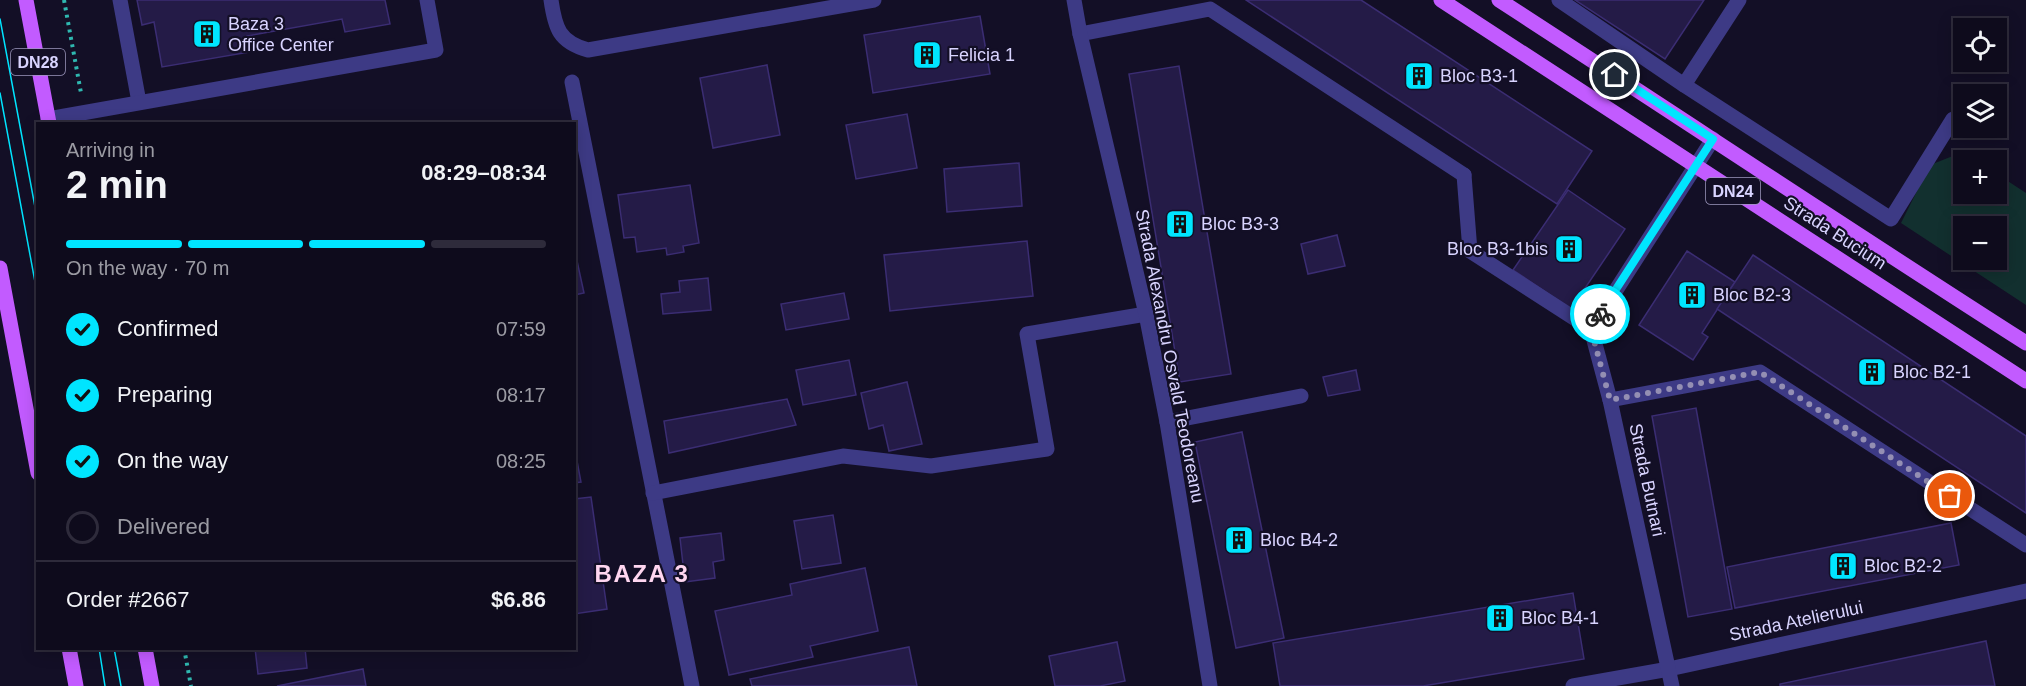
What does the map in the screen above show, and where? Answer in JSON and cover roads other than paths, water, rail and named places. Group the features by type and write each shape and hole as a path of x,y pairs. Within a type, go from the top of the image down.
{"main road":[{"name":"DN28","path":"26,0 48,121"},
{"name":"Strada Bucium","path":"1441,0 2026,381"},
{"name":"Strada Bucium","path":"1499,0 2026,343"},
{"path":"0,268 36,461"},
{"path":"69,650 76,686"},
{"path":"145,650 152,686"}],"street":[{"path":"120,0 139,102"},
{"path":"48,121 84,112 436,50 427,0"},
{"path":"551,0 560,34 573,46 588,50 874,0"},
{"name":"Strada Alexandru Osvald Teodoreanu","path":"1074,0 1146,314 1167,422 1210,686"},
{"path":"1559,0 1684,85 1891,219 1953,119"},
{"path":"1684,85 1739,0"},
{"path":"1080,34 1210,9 1464,175 1470,251 1591,329 1713,139"},
{"path":"572,82 692,686"},
{"path":"653,493 843,456 931,466 1047,449 1028,334 1146,314"},
{"name":"Strada Butnari","path":"1591,329 1610,400 1672,686"},
{"path":"1610,400 1760,372 2026,545"},
{"path":"1167,422 1301,396"},
{"name":"Strada Atelierului","path":"1573,686 1669,669 2026,591"}],"tram line":[{"path":"0,19 36,212"},
{"path":"0,93 36,287"},
{"path":"99,650 105,686"},
{"path":"114,650 121,686"}],"place":[{"name":"Baza 3 Office Center","path":"207,34"},
{"name":"Felicia 1","path":"927,55"},
{"name":"Bloc B3-1","path":"1419,76"},
{"name":"Bloc B3-3","path":"1180,224"},
{"name":"Bloc B3-1bis","path":"1569,249"},
{"name":"Bloc B2-3","path":"1692,295"},
{"name":"Bloc B2-1","path":"1872,372"},
{"name":"Bloc B4-2","path":"1239,540"},
{"name":"Bloc B2-2","path":"1843,566"},
{"name":"Bloc B4-1","path":"1500,618"}],"district":[{"name":"BAZA 3","path":"642,574"}]}
